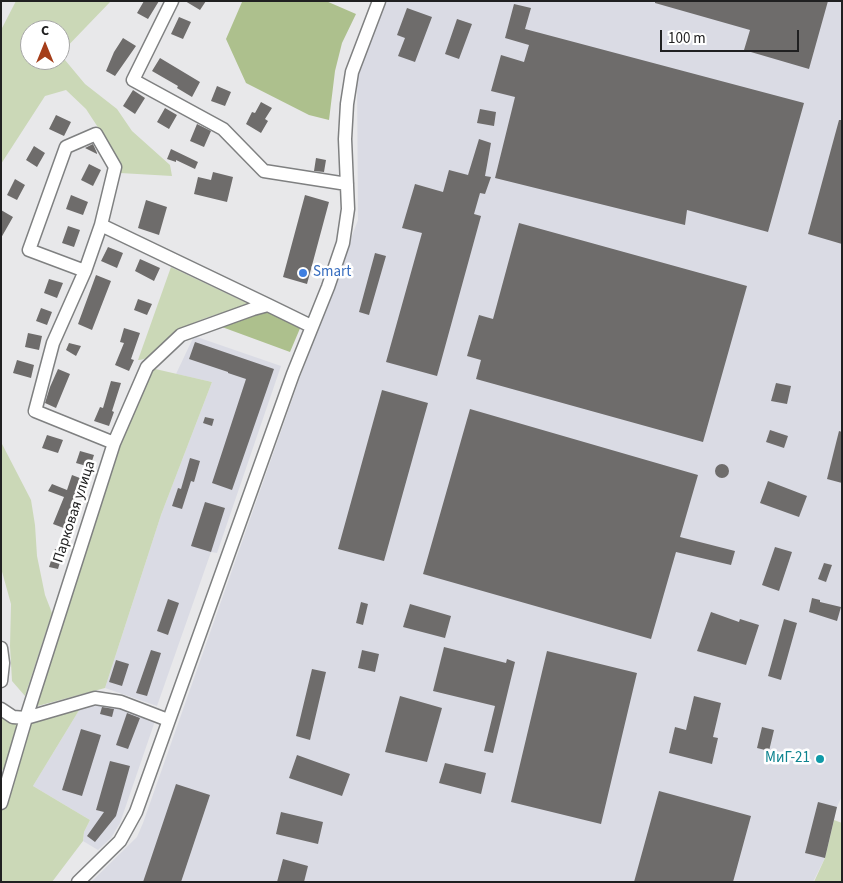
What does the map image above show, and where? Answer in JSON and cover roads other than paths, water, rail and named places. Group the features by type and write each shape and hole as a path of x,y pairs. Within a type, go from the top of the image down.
{"street":[{"path":"172,1 132,80 223,129 264,171 347,184"},
{"path":"78,882 120,840 136,812 293,374 328,287 343,243 348,209 345,139 347,104 352,72 379,1"},
{"path":"85,271 29,250 66,147 96,134 116,167 101,225 85,271 53,343 34,410 114,443"},
{"path":"101,225 311,326"},
{"name":"Парковая улица","path":"1,803 26,718 114,443 147,367 181,334 268,305"},
{"path":"1,648 3,663 1,681"},
{"path":"1,709 13,717 26,718 95,698 121,702 168,720"}],"place":[{"name":"Smart","path":"303,273"},
{"name":"МиГ-21","path":"820,759"}]}
